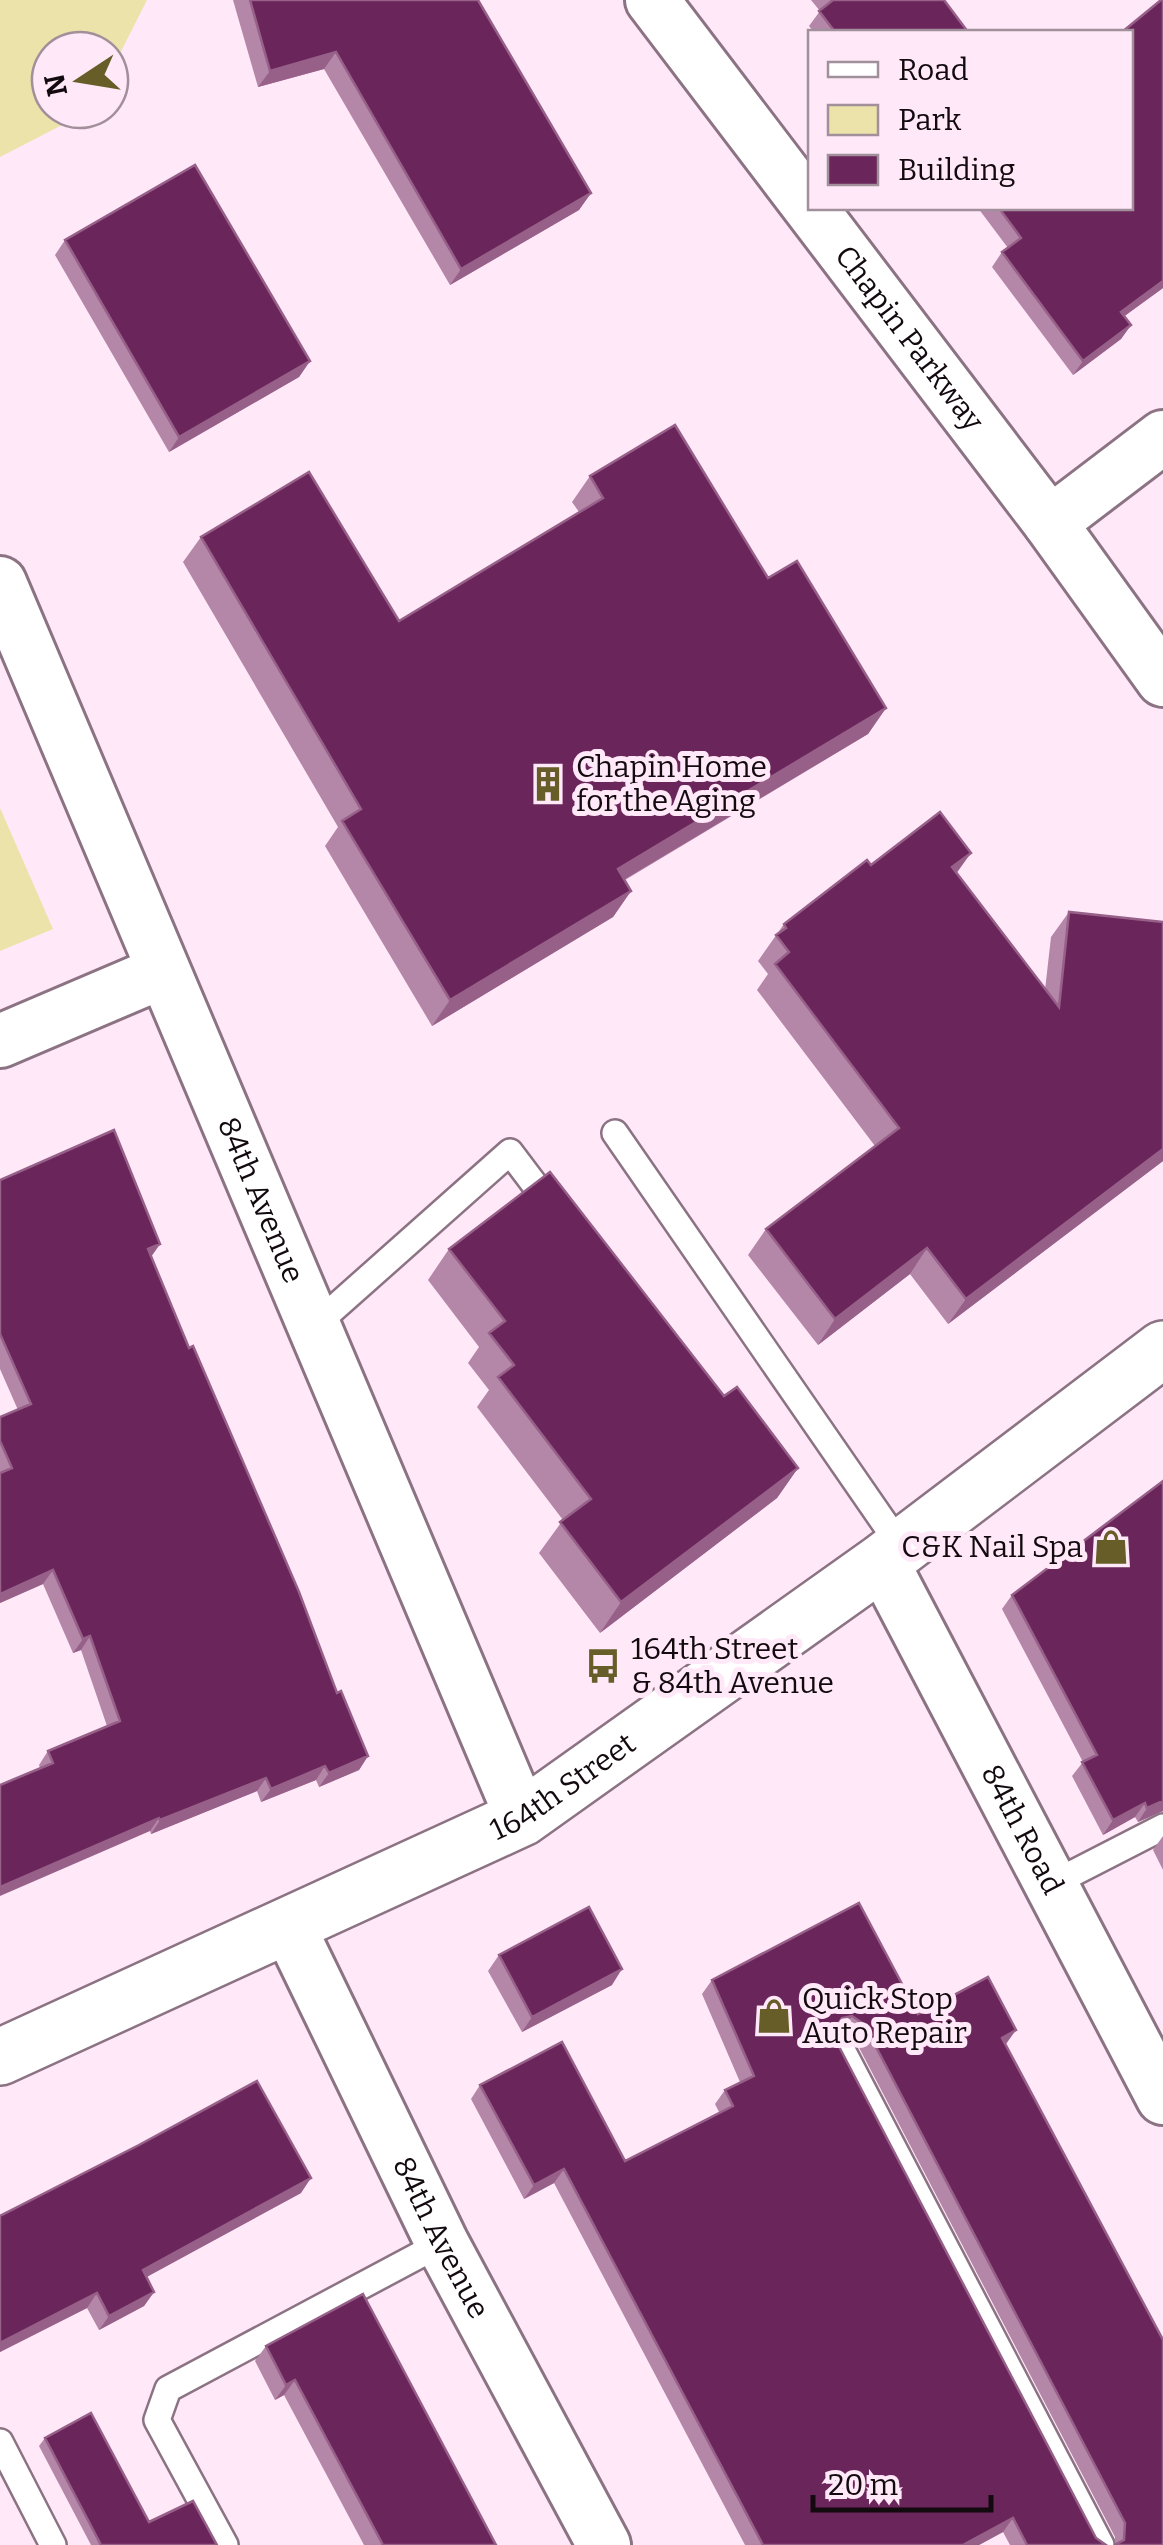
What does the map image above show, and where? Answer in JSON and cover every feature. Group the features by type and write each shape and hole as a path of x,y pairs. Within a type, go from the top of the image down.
{"street":[{"name":"Chapin Parkway","path":"652,0 808,205"},
{"name":"Chapin Parkway","path":"812,210 1050,523 1163,680"},
{"path":"1050,523 1163,437"},
{"name":"84th Avenue","path":"0,583 522,1818"},
{"path":"0,1041 162,972"},
{"name":"164th Street","path":"0,2057 522,1818 892,1555 1163,1349"},
{"name":"84th Road","path":"892,1555 1050,1884 1163,2098"},
{"name":"84th Avenue","path":"288,1925 442,2244 604,2545"}],"lane":[{"path":"615,1133 892,1555"},
{"path":"314,1327 510,1152 567,1226"},
{"path":"1050,1884 1163,1827"},
{"path":"840,2046 1101,2545"},
{"path":"225,2545 157,2420 168,2388 442,2244"},
{"path":"0,2442 53,2545"}],"green space":[{"path":"0,0 147,0 130,34 130,30 30,30 30,130 52,130 0,157"},
{"path":"0,808 53,929 0,951"}],"building":[{"path":"250,0 478,0 591,193 461,269 336,52 270,71"},
{"path":"833,0 944,0 966,30 833,30 819,11"},
{"path":"1163,0 1163,281 1121,312 1131,325 1083,361 1002,252 1021,238 1000,210 1133,210 1133,30 1124,30"},
{"path":"195,165 310,361 179,437 65,240"},
{"name":"Chapin Home for the Aging","path":"675,425 768,578 797,561 886,708 618,869 631,891 450,1000 342,821 361,809 201,537 309,472 399,621 603,498 590,476"},
{"path":"940,812 971,853 952,867 1059,1007 1069,912 1163,922 1163,1149 966,1299 927,1248 835,1319 766,1229 899,1128 775,964 789,952 776,935 786,928 784,924 867,860 871,865"},
{"path":"114,1130 160,1244 148,1249 299,1592 337,1693 341,1691 368,1756 329,1773 325,1766 271,1789 266,1778 159,1818 0,1887 0,1785 53,1763 48,1751 120,1721 90,1636 83,1639 53,1570 0,1594 0,1473 12,1468 0,1441 0,1417 31,1404 0,1334 0,1180"},
{"path":"550,1172 724,1396 737,1387 798,1468 621,1602 560,1522 591,1499 498,1377 514,1365 489,1333 505,1321 449,1249"},
{"path":"1163,1481 1163,1801 1147,1808 1145,1803 1113,1820 1082,1762 1097,1755 1012,1595"},
{"path":"859,1903 918,2014 988,1977 1016,2030 1002,2038 1163,2340 1163,2545 1114,2545 1124,2540 1125,2523 864,2024 852,2016 842,2018 834,2030 835,2039 1096,2538 1106,2545 1027,2545 1013,2518 963,2545 763,2545 564,2169 534,2185 480,2085 562,2042 625,2161 733,2106 725,2090 754,2076 712,1980"},
{"path":"589,1907 622,1969 532,2017 499,1955"},
{"path":"257,2081 311,2178 143,2270 154,2292 109,2316 97,2293 0,2343 0,2216"},
{"path":"363,2294 496,2545 383,2545 295,2380 286,2385 266,2346"},
{"path":"91,2413 149,2522 193,2501 217,2545 101,2545 45,2438"}],"place":[{"name":"Chapin Home for the Aging","path":"548,784"},
{"name":"C&K Nail Spa","path":"1111,1547"},
{"name":"164th Street & 84th Avenue","path":"603,1666"},
{"name":"Quick Stop Auto Repair","path":"774,2016"}]}
